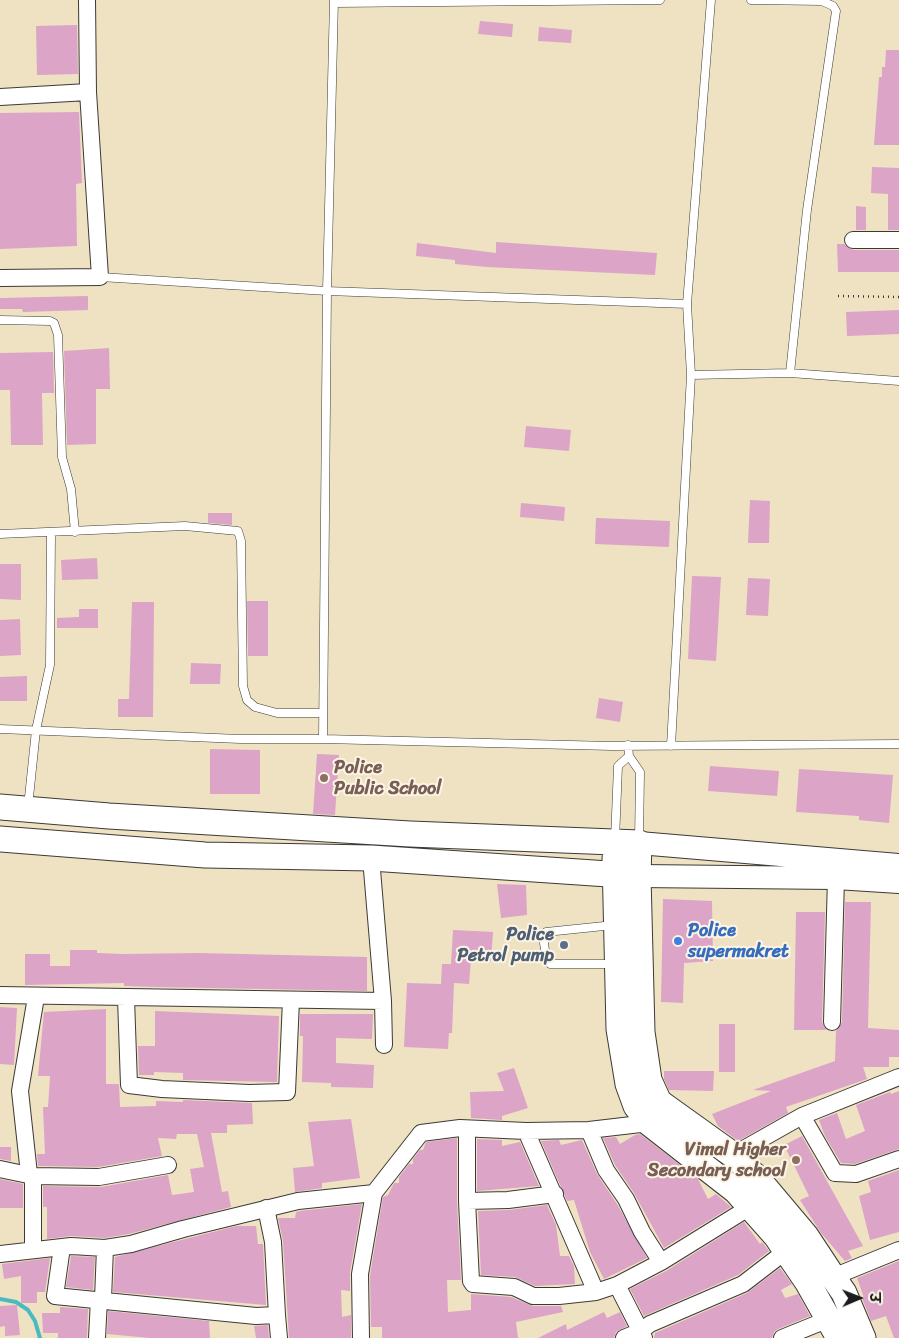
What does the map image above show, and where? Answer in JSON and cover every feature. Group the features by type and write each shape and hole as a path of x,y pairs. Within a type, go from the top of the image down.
{"main road":[{"path":"0,807 109,816 410,834 639,843 899,865"},
{"path":"0,839 205,855 371,858 627,875 836,878 899,882"},
{"path":"615,842 627,875 642,1032 649,1080 659,1102 733,1155 758,1178 806,1236 844,1293 863,1338"},
{"path":"639,843 627,875 616,925 618,1029 628,1084 636,1106 649,1123 736,1191 786,1251 834,1328"}],"street":[{"path":"0,278 100,277 88,92 87,0"},
{"path":"0,97 88,92"},
{"path":"854,240 899,240"},
{"path":"371,858 384,1045"},
{"path":"832,1022 836,878"},
{"path":"0,995 382,1002"},
{"path":"33,1249 31,1175 20,1091 36,997"},
{"path":"126,998 129,1085 162,1089 249,1093 287,1092 291,1000"},
{"path":"733,1155 802,1116 899,1077"},
{"path":"802,1116 835,1174 856,1174 899,1159"},
{"path":"361,1338 360,1274 374,1193 421,1133 468,1129 526,1131 588,1130 649,1123"},
{"path":"468,1129 467,1200 471,1281 473,1284 514,1287 533,1296 559,1296 596,1292 617,1285 661,1262 750,1207"},
{"path":"588,1130 606,1170 626,1199 642,1232 661,1262"},
{"path":"526,1131 596,1292"},
{"path":"0,1169 31,1175 99,1177 168,1165"},
{"path":"0,1254 33,1249 62,1247 104,1248 131,1244 298,1201 374,1193"},
{"path":"467,1200 508,1200 555,1194"},
{"path":"266,1208 273,1242 276,1315 279,1338"},
{"path":"62,1247 55,1296 101,1299 256,1316 276,1315"},
{"path":"104,1248 98,1338 105,1338"},
{"path":"833,1277 899,1250"},
{"path":"624,1338 643,1334 650,1324 743,1284 786,1251"},
{"path":"617,1285 643,1334"},
{"path":"782,1338 834,1328"}],"lane":[{"path":"323,739 326,291 334,1 660,0"},
{"path":"671,746 690,376 687,304 711,0"},
{"path":"751,0 822,1 833,6 836,11 807,210 790,373"},
{"path":"100,277 326,291 687,304"},
{"path":"0,320 50,321 54,323 58,335 62,457 71,489 75,532"},
{"path":"690,376 790,373 899,381"},
{"path":"0,534 51,534 185,526 238,531 241,541 243,686 247,700 255,707 277,713 323,713"},
{"path":"28,808 36,730 50,665 51,534"},
{"path":"0,729 240,739 628,746 899,744"},
{"path":"628,746 629,756 640,772 639,843"},
{"path":"615,842 618,766 629,756"},
{"path":"616,925 546,932 543,936 546,956 550,964 617,964"}],"path":[{"path":"838,296 899,297"}],"building":[{"path":"480,21 513,24 512,37 478,34"},
{"path":"77,25 78,74 37,75 36,26"},
{"path":"539,27 572,30 571,43 538,41"},
{"path":"886,50 899,50 899,145 874,145 879,77 882,77 882,67 885,67"},
{"path":"79,112 82,183 76,184 77,246 0,249 0,113"},
{"path":"872,167 899,168 899,230 888,230 888,194 871,193"},
{"path":"856,206 866,207 866,230 856,230"},
{"path":"496,242 657,253 655,275 487,267 455,264 455,260 416,256 417,243 496,253"},
{"path":"837,244 844,244 853,250 899,250 899,272 838,272"},
{"path":"88,296 88,310 23,312 22,309 0,309 0,298"},
{"path":"899,310 899,334 847,336 846,312"},
{"path":"109,348 110,389 96,389 96,444 67,445 64,351"},
{"path":"53,352 54,393 42,393 43,445 11,445 10,390 0,390 0,353"},
{"path":"526,426 571,430 569,451 524,447"},
{"path":"750,500 770,501 769,543 748,543"},
{"path":"521,503 565,507 564,521 520,517"},
{"path":"208,513 232,513 232,525 208,523"},
{"path":"596,518 670,521 669,547 595,544"},
{"path":"97,558 98,579 62,580 61,560"},
{"path":"0,564 21,564 21,600 0,599"},
{"path":"692,576 721,577 716,661 688,659"},
{"path":"748,578 770,579 768,616 746,615"},
{"path":"247,601 268,601 268,656 248,656"},
{"path":"132,602 154,602 153,717 118,717 118,699 129,699"},
{"path":"79,609 98,609 98,628 57,628 57,618 79,617"},
{"path":"20,619 21,655 0,656 0,620"},
{"path":"191,663 221,664 220,684 190,684"},
{"path":"27,676 27,701 0,701 0,677"},
{"path":"599,698 623,702 620,722 596,718"},
{"path":"210,749 260,750 260,794 210,794"},
{"path":"317,754 339,755 335,815 313,814"},
{"path":"710,766 779,771 777,796 708,791"},
{"path":"799,769 893,775 889,823 859,820 859,816 796,812"},
{"path":"497,884 526,885 527,915 501,918"},
{"path":"663,899 712,901 713,961 684,963 683,1003 661,1002"},
{"path":"845,902 871,902 868,1028 899,1030 899,1057 889,1057 889,1067 863,1067 867,1079 786,1107 788,1113 738,1141 718,1126 712,1114 771,1091 753,1090 835,1061 836,1031 842,1022"},
{"path":"796,912 825,912 822,1022 826,1030 794,1030"},
{"path":"453,930 493,932 491,961 471,960 469,984 454,983 452,1033 449,1033 448,1049 404,1047 407,983 441,984 442,964 451,964"},
{"path":"70,950 97,950 97,953 123,954 200,953 367,957 367,991 124,986 124,983 25,985 25,954 50,954 50,966 70,966"},
{"path":"0,1007 17,1008 14,1065 0,1064"},
{"path":"106,1009 106,1084 119,1084 120,1107 156,1106 156,1101 183,1102 183,1100 252,1103 253,1124 227,1125 227,1133 211,1133 222,1192 228,1191 231,1207 129,1234 105,1238 71,1236 47,1239 47,1207 43,1207 43,1186 101,1187 168,1175 172,1195 194,1192 190,1169 204,1167 197,1134 177,1134 176,1139 158,1138 162,1156 98,1167 38,1166 37,1154 45,1154 43,1107 48,1107 50,1076 38,1076 44,1012"},
{"path":"155,1011 279,1016 277,1082 183,1080 183,1073 154,1072 154,1075 139,1075 138,1046 155,1046"},
{"path":"300,1014 373,1014 372,1039 336,1038 336,1063 374,1065 373,1088 331,1087 331,1083 302,1082 303,1036 300,1036"},
{"path":"719,1024 735,1024 735,1072 719,1072"},
{"path":"514,1068 528,1108 502,1116 502,1120 471,1118 470,1092 504,1091 497,1073"},
{"path":"664,1071 714,1071 713,1091 669,1090 664,1079"},
{"path":"899,1091 899,1149 855,1164 841,1163 825,1136 819,1120 837,1113 846,1139 865,1131 856,1105 890,1092 891,1094"},
{"path":"351,1119 360,1178 322,1183 322,1188 295,1192 293,1168 314,1166 308,1122"},
{"path":"640,1134 698,1179 708,1199 716,1194 731,1207 664,1248 634,1193 615,1165 603,1138 616,1137 620,1144"},
{"path":"802,1136 863,1246 848,1251 852,1258 845,1261 821,1233 800,1200 809,1196 784,1145"},
{"path":"457,1138 457,1201 461,1280 447,1280 448,1312 471,1310 471,1294 511,1297 533,1306 561,1306 563,1312 516,1322 518,1338 382,1338 382,1327 371,1327 370,1275 383,1197 388,1195 394,1183 399,1183 399,1177 409,1164 413,1164 413,1159 420,1150 423,1150 426,1142"},
{"path":"477,1139 502,1140 502,1146 520,1142 539,1186 477,1191"},
{"path":"559,1140 561,1145 582,1140 597,1174 617,1204 647,1258 604,1279 590,1252 574,1200 567,1201 541,1141"},
{"path":"0,1147 11,1147 11,1161 0,1159"},
{"path":"899,1170 899,1232 870,1240 859,1196 871,1192 868,1181"},
{"path":"0,1179 23,1184 23,1208 0,1208"},
{"path":"362,1204 350,1272 350,1291 341,1290 342,1317 351,1315 351,1338 289,1338 283,1241 278,1218 295,1218 296,1212 300,1211"},
{"path":"547,1205 556,1225 560,1256 569,1256 574,1266 575,1284 535,1286 515,1277 481,1275 478,1211 509,1210"},
{"path":"744,1222 760,1244 762,1242 769,1251 738,1275 644,1316 630,1289 666,1271"},
{"path":"236,1226 256,1226 258,1244 263,1244 266,1305 113,1292 115,1257"},
{"path":"71,1256 95,1257 93,1290 66,1287"},
{"path":"50,1258 45,1292 37,1292 37,1303 21,1303 21,1276 4,1279 2,1264"},
{"path":"899,1261 899,1338 894,1338 886,1316 871,1321 857,1278"},
{"path":"780,1268 792,1284 781,1290 785,1298 798,1294 810,1316 778,1329 774,1332 772,1338 654,1338 655,1333 747,1293"},
{"path":"17,1305 20,1335 5,1336 5,1326 0,1327 0,1306"},
{"path":"60,1307 88,1309 87,1338 58,1338 58,1333 43,1333 42,1313 60,1313"},
{"path":"108,1311 209,1321 210,1338 150,1338 107,1334"},
{"path":"604,1312 607,1318 620,1312 627,1326 616,1332 614,1338 538,1338 566,1324 567,1330"},
{"path":"268,1325 269,1338 256,1338 254,1326"}],"waterway":[{"path":"0,1299 16,1302 28,1310 35,1321 40,1338"}],"place":[{"name":"Police Public School","path":"324,778"},
{"name":"Police supermakret","path":"678,941"},
{"name":"Police Petrol pump","path":"564,945"},
{"name":"Vimal Higher Secondary school","path":"796,1160"}]}
